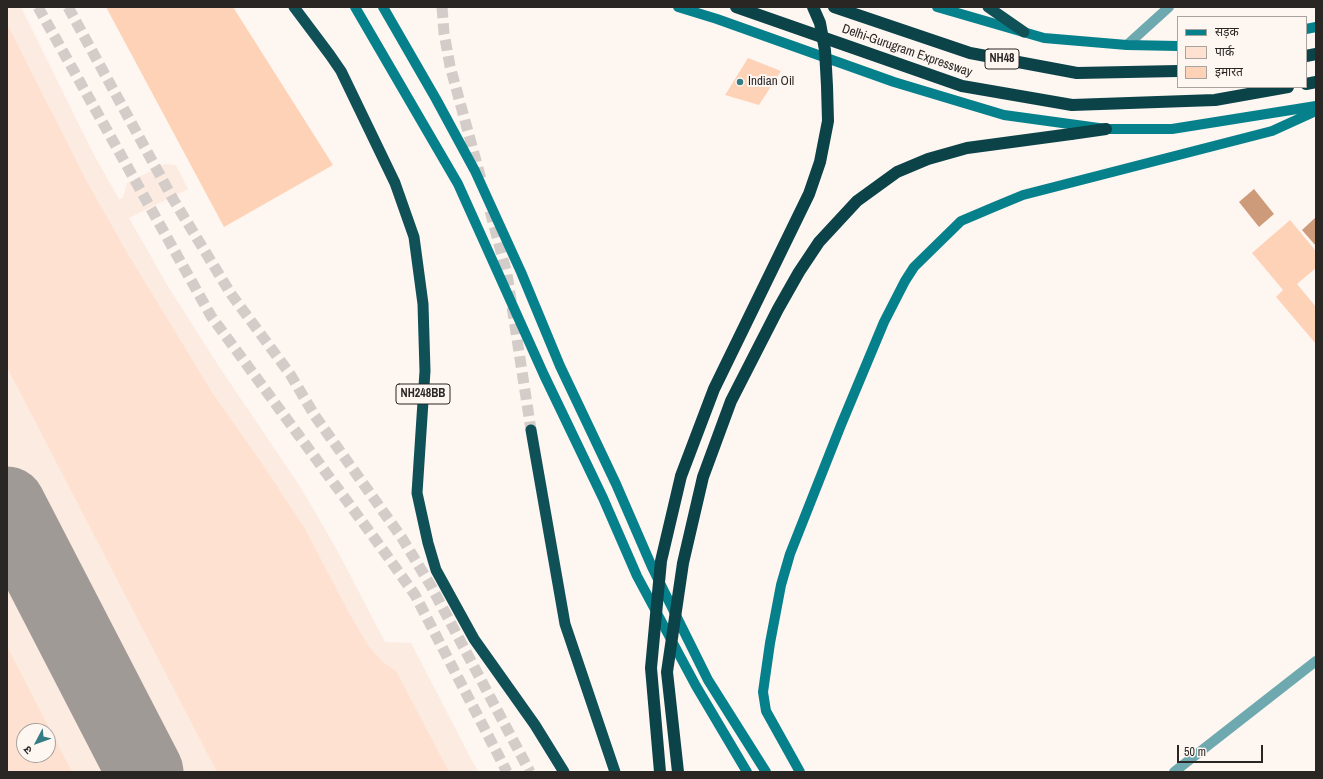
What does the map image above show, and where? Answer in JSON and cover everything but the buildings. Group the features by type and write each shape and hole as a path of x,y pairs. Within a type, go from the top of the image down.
{"highway":[{"name":"NH248BB","path":"294,7 341,71 395,183 414,237 423,304 425,364 417,493 428,543 436,570 474,639 535,725 564,772"},
{"name":"Delhi-Gurugram Expressway","path":"736,7 962,86 1072,105 1215,100 1282,88"},
{"path":"660,772 651,668 661,561 681,476 714,388 806,201 820,162 828,121 827,86 825,50 820,23 813,7"},
{"name":"Delhi-Gurugram Expressway","path":"834,7 970,53 1077,73 1177,71"},
{"path":"988,7 1024,32"},
{"path":"678,772 667,672 683,563 703,477 731,401 778,308 818,242 857,201 897,172 928,160 967,148 1106,129"},
{"path":"531,430 564,624 615,772"}],"main road":[{"path":"355,7 458,184 544,375 603,498 637,576 696,686 747,772"},
{"path":"383,7 417,65 475,171 521,272 560,366 616,484 652,567 708,680 766,772"},
{"path":"678,7 717,19 894,82 1004,115 1106,129 1172,129 1316,106"},
{"path":"937,7 1044,38 1127,45 1177,46"},
{"path":"800,772 766,711 763,692 770,643 781,585 790,554 841,424 884,322 914,267 961,221 1024,195 1272,131 1316,111"}],"street":[{"path":"1127,45 1169,7"},
{"path":"1174,772 1316,661"}],"shaded area":[{"path":"7,7 21,7 94,155 119,199 123,198 127,183 165,164 176,165 188,189 129,218 169,288 218,365 301,488 338,552 385,642 411,643 478,772 7,772"},
{"path":"1254,189 1274,214 1259,227 1239,202"},
{"path":"1316,217 1316,246 1302,230"}],"green space":[{"path":"7,24 87,182 126,251 213,394 263,465 305,529 350,615 369,647 384,663 396,671 449,772 217,772 7,367"},
{"path":"7,646 46,723 16,723 16,763 56,763 56,741 72,772 7,772"}],"taxiway":[{"path":"7,520 25,539"}],"runway":[{"path":"7,505 145,772"}],"tunnel":[{"path":"38,7 211,316 415,595 507,772"},
{"path":"68,7 173,199 231,294 290,374 315,416 402,538 431,586 530,772"},
{"path":"442,7 444,33 450,66 481,179"},
{"path":"490,211 507,274 531,430"}],"place":[{"name":"Indian Oil","path":"740,82"}]}
